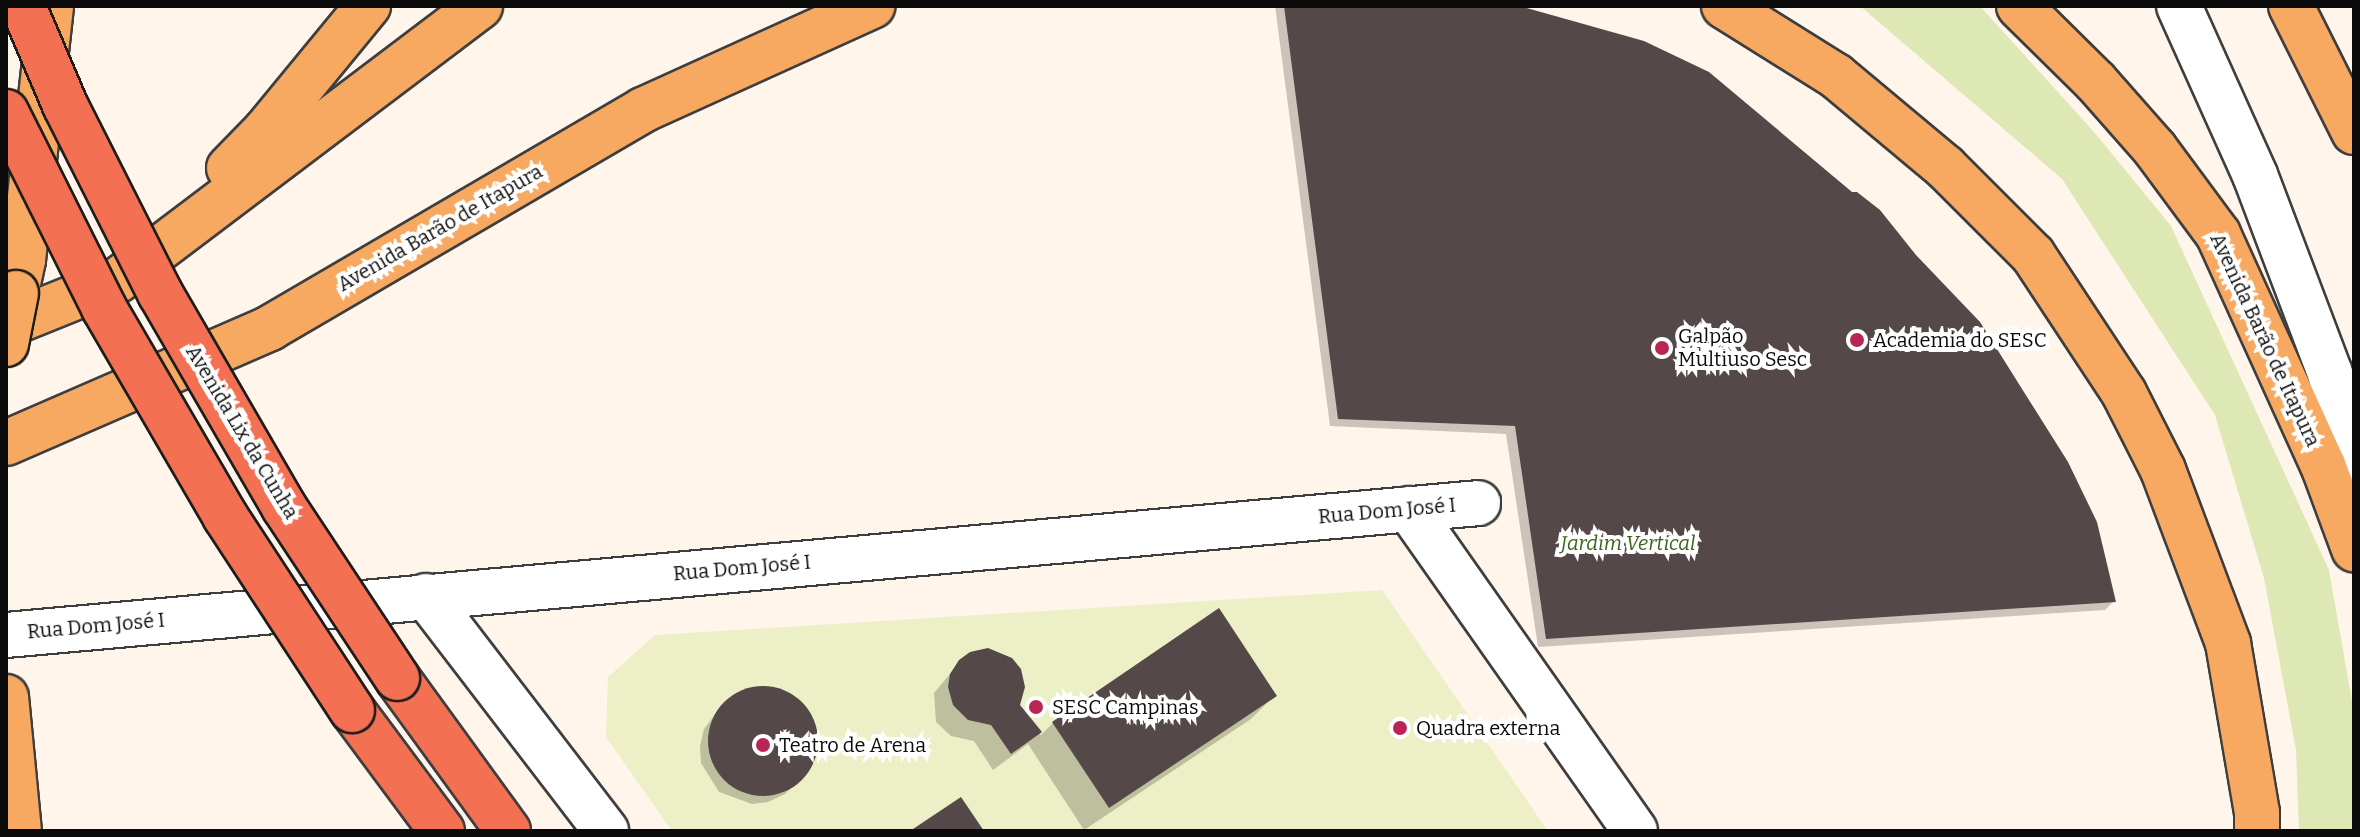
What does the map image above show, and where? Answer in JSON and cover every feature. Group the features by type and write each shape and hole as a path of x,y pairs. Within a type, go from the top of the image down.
{"highway":[{"name":"Avenida Lix da Cunha","path":"23,6 65,105 160,293 284,507 397,678 508,831"},
{"path":"6,112 112,321 225,516 352,710 442,831"}],"main road":[{"path":"6,344 51,6"},
{"path":"118,280 266,130 368,6"},
{"path":"13,286 118,280 480,6"},
{"name":"Avenida Barão de Itapura","path":"6,443 270,328 643,110 872,6"},
{"path":"1724,6 1836,76 1945,167 2033,255 2124,393 2163,470 2228,643 2257,813 2257,831"},
{"name":"Avenida Barão de Itapura","path":"2019,6 2096,82 2155,149 2218,234 2323,465 2354,549"},
{"path":"2291,6 2354,132"},
{"path":"6,697 19,831"}],"street":[{"path":"2179,6 2255,175 2330,373 2354,474"},
{"name":"Rua Dom José I","path":"6,635 1478,503"},
{"path":"1409,509 1635,831"},
{"path":"426,596 606,831"}],"green space":[{"path":"1860,6 1980,6 2095,133 2171,226 2329,570 2353,707 2354,831 2299,831 2296,750 2264,578 2215,415 2062,179"},
{"name":"SESC Campinas","path":"1382,590 1548,831 672,831 606,737 608,677 655,635"}],"building":[{"name":"Galpão Multiuso Sesc","path":"1284,6 1520,6 1644,41 1709,72 1852,192 1857,192 1880,210 1916,255 1980,322 2068,462 2097,522 2116,602 1546,639 1515,426 1338,419"},
{"path":"1219,608 1277,696 1109,808 1052,722"},
{"path":"988,648 1012,658 1021,669 1025,687 1020,705 1042,732 1011,754 991,725 968,720 953,705 948,687 950,674 959,660 970,652"},
{"name":"Teatro de Arena","path":"763,686 784,690 802,702 814,720 818,741 814,762 802,780 784,792 763,796 742,792 724,780 712,762 708,741 712,720 724,702 742,690"},
{"path":"961,797 984,831 910,831"}],"place":[{"name":"Academia do SESC","path":"1857,340"},
{"name":"Galpão Multiuso Sesc","path":"1662,348"},
{"name":"SESC Campinas","path":"1036,707"},
{"name":"Quadra externa","path":"1400,728"},
{"name":"Teatro de Arena","path":"763,745"}],"park label":[{"name":"Jardim Vertical","path":"1628,543"}]}
